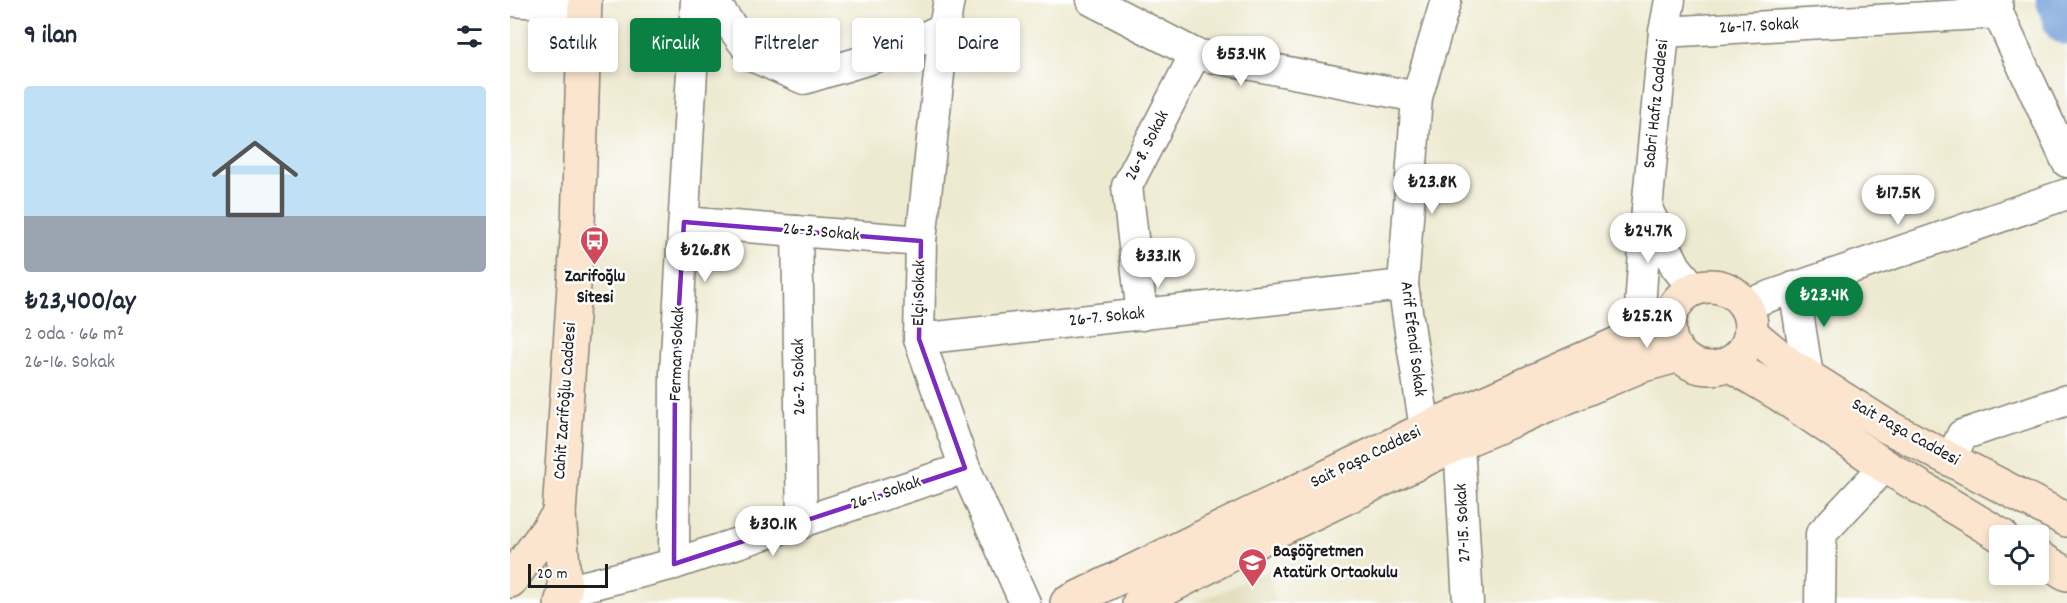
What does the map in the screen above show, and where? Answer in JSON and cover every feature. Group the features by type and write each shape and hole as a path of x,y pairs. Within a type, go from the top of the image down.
{"street":[{"name":"Ferman Sokak","path":"674,564 675,373 696,0"},
{"path":"712,0 754,57 804,79 893,52 946,14"},
{"path":"1091,0 1195,54 1417,97"},
{"name":"Arif Efendi Sokak","path":"1425,429 1403,285 1417,97 1446,0"},
{"name":"Sabri Hafız Caddesi","path":"1638,335 1647,209 1664,32 1670,0"},
{"path":"510,1 585,3"},
{"name":"Cahit Zarifoğlu Caddesi","path":"563,597 559,514 578,225 585,3"},
{"path":"1998,6 2067,162"},
{"name":"26-17. Sokak","path":"1664,32 1998,6"},
{"name":"Elçi Sokak","path":"946,14 921,241 919,339 965,468 1025,603"},
{"name":"26-8. Sokak","path":"1142,315 1126,186 1195,54"},
{"path":"1748,319 1794,287 2067,194"},
{"path":"1647,209 1676,267 1694,289"},
{"name":"26-3. Sokak","path":"684,222 921,241"},
{"name":"26-2. Sokak","path":"797,231 802,523"},
{"name":"26-7. Sokak","path":"919,339 1403,285"},
{"path":"1707,286 1723,288 1737,296 1748,319 1745,348 1729,364 1704,368 1689,363 1680,355 1670,338 1669,321 1672,311 1679,300 1694,289 1707,286"},
{"path":"1794,287 1808,376"},
{"name":"Sait Paşa Caddesi","path":"1748,319 1791,366 1886,426 2067,520"},
{"name":"Sait Paşa Caddesi","path":"1067,603 1425,429 1669,321"},
{"name":"Sait Paşa Caddesi","path":"1139,603 1274,532 1459,443 1640,366 1680,355"},
{"name":"Sait Paşa Caddesi","path":"1729,364 1779,394 1885,466 1989,528"},
{"path":"1950,459 1962,435 2067,400"},
{"name":"27-15. Sokak","path":"1459,443 1468,603"},
{"path":"1820,603 1821,534 1885,466"},
{"name":"26-1. Sokak","path":"563,597 802,523 965,468"},
{"path":"510,581 559,514"},
{"path":"2049,563 2067,574"}],"highlighted area":[{"path":"684,222 921,241 919,339 965,468 674,564 675,373"}],"shaded area":[{"name":"Başöğretmen Atatürk Ortaokulu","path":"1269,570 1275,603 1196,603"}],"waterway":[{"path":"2060,0 2067,21"}],"place":[{"name":"Zarifoğlu Sitesi","path":"595,266"},
{"name":"Başöğretmen Atatürk Ortaokulu","path":"1252,588"}]}
